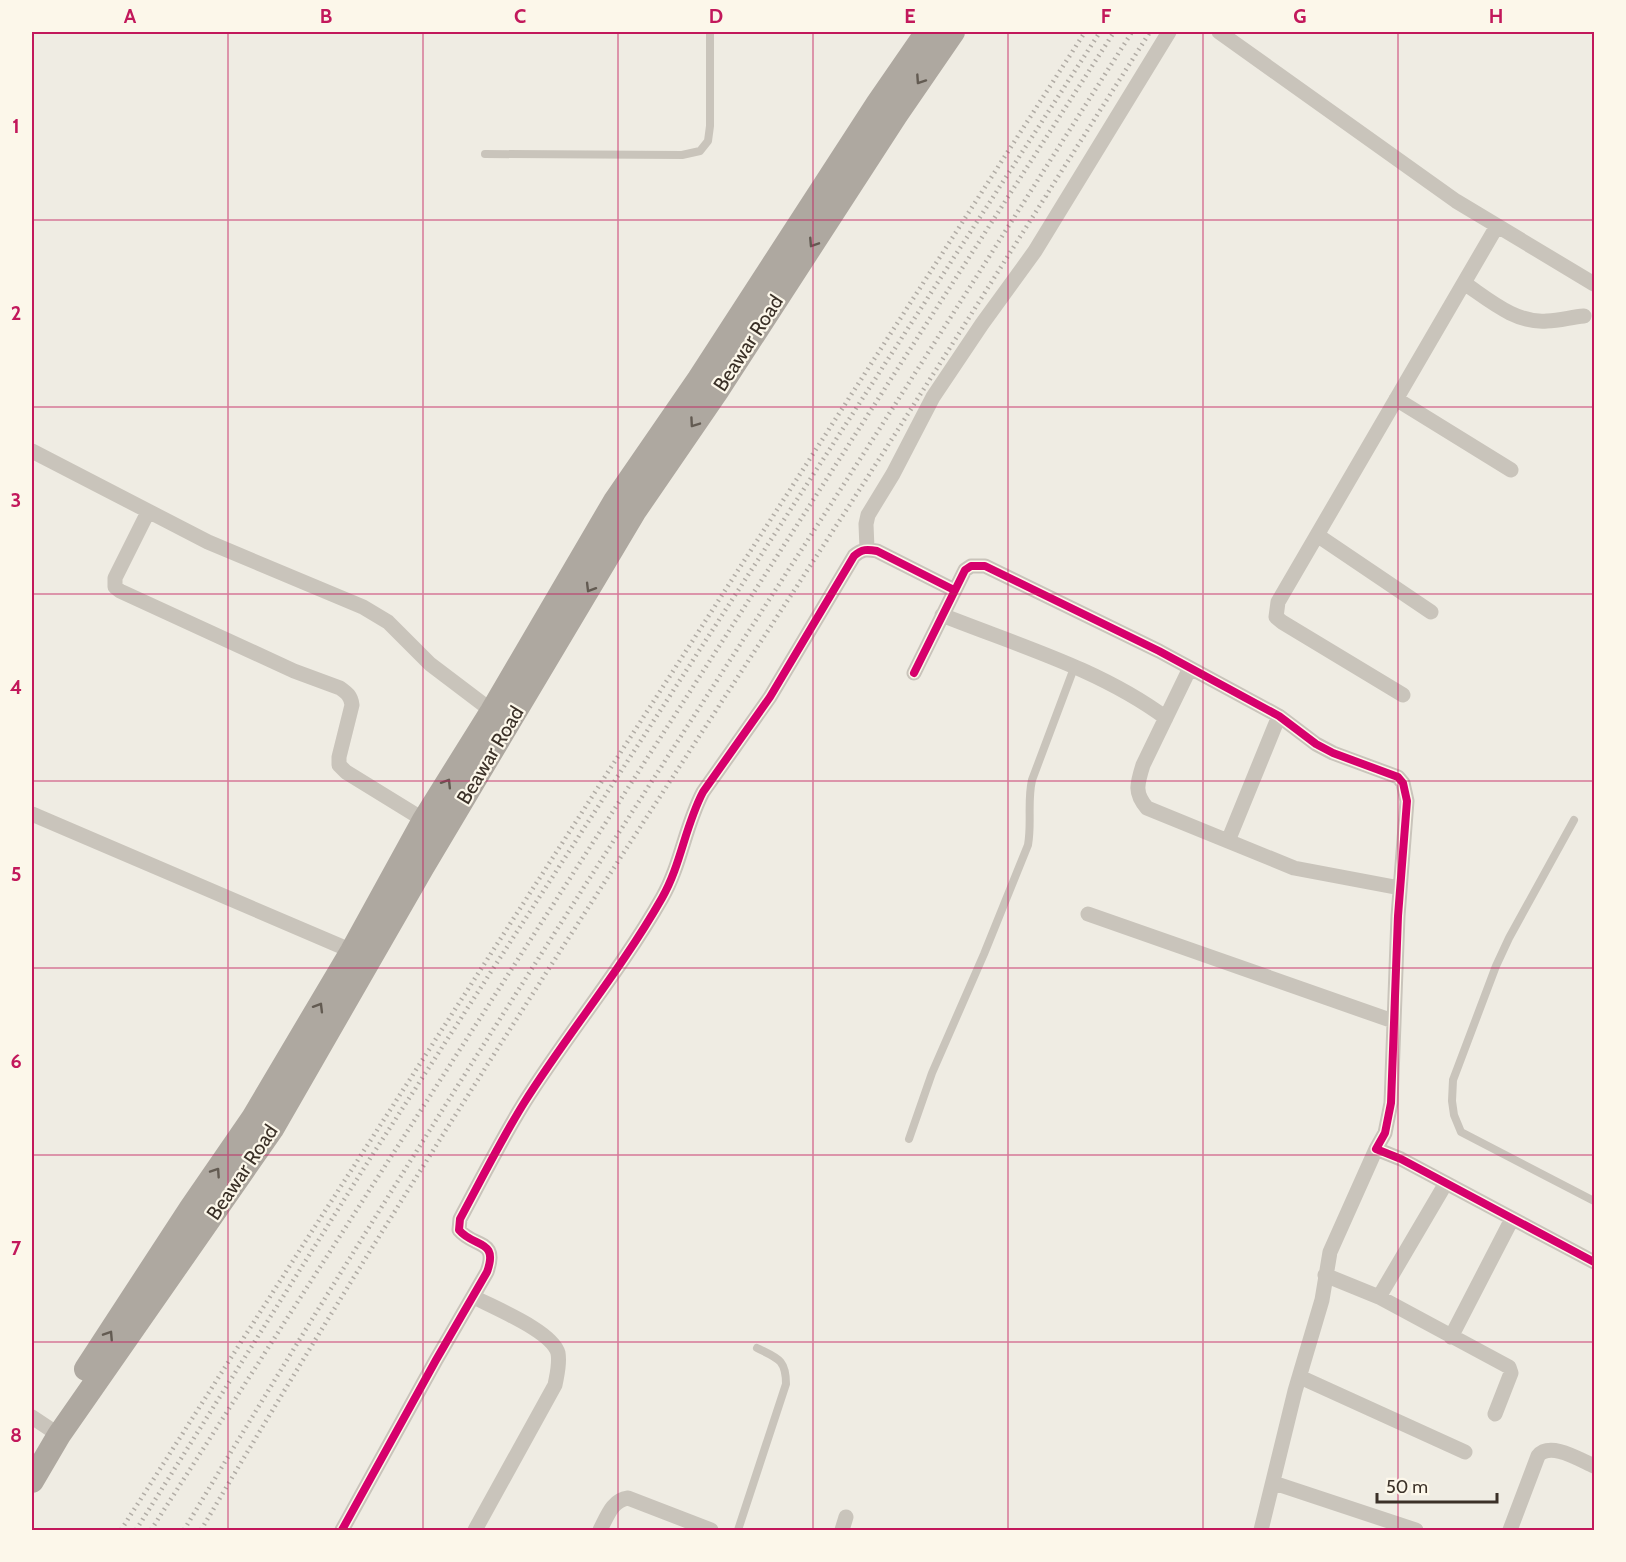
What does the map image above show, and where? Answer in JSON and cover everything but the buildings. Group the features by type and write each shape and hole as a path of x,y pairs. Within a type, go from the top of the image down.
{"main road":[{"name":"Beawar Road","path":"32,1455 46,1426 191,1208 254,1118 352,951 424,820 492,711 615,501 699,379 878,103 927,32"},
{"name":"Beawar Road","path":"32,1481 46,1426 272,1129 422,868 634,512 717,391 896,115 953,32"}],"street":[{"path":"867,549 868,515 893,474 933,397 982,324 1035,252 1170,32"},
{"path":"1219,32 1456,201 1594,284"},
{"path":"1403,695 1276,617 1278,602 1497,226"},
{"path":"1464,283 1505,310 1532,320 1547,321 1584,316"},
{"path":"1396,399 1511,470"},
{"path":"32,451 208,542 363,607 388,622 430,664 492,711"},
{"path":"148,512 115,578 115,587 294,671 346,692 351,697 352,705 339,765 346,772 424,820"},
{"path":"1317,535 1431,612"},
{"path":"342,1530 487,1272 491,1255 485,1246 459,1230 460,1219 525,1102 601,994 663,897 676,866 694,808 770,697 854,556 867,549 877,550 954,590"},
{"path":"914,673 965,570 971,566 985,566 1190,668 1279,716 1316,744 1333,753 1398,777 1403,783 1407,801 1400,888 1391,1104 1385,1133 1335,1240 1325,1275 1322,1300 1261,1530"},
{"path":"942,615 1074,668 1142,700 1166,718"},
{"path":"1190,668 1138,780 1138,797 1147,808 1294,867 1400,888"},
{"path":"1228,841 1279,716"},
{"path":"32,814 352,951"},
{"path":"1088,914 1393,1021"},
{"path":"1376,1149 1401,1159 1594,1262"},
{"path":"1379,1297 1446,1183"},
{"path":"1451,1336 1512,1219"},
{"path":"1325,1275 1379,1297 1509,1367 1511,1373 1495,1413"},
{"path":"474,1297 544,1334 557,1350 559,1365 555,1385 475,1530"},
{"path":"1300,1377 1465,1452"},
{"path":"1510,1530 1541,1452 1556,1450 1594,1466"},
{"path":"1274,1483 1416,1530"},
{"path":"600,1530 615,1503 620,1499 628,1498 711,1530"}],"lane":[{"path":"485,154 682,155 700,151 708,141 710,126 711,32"},
{"path":"909,1139 932,1073 1028,845 1030,834 1028,796 1032,780 1074,668"},
{"path":"1574,820 1496,966 1453,1080 1452,1101 1454,1115 1461,1132 1594,1201"},
{"path":"738,1530 786,1384 786,1371 780,1360 757,1348"}],"railway":[{"path":"121,1530 1085,32"},
{"path":"136,1530 371,1157 1100,32"},
{"path":"151,1530 1114,32"},
{"path":"184,1530 343,1269 505,1011 1132,32"},
{"path":"201,1530 438,1142 849,506 1150,32"}],"cycle path":[{"path":"342,1530 487,1272 490,1254 483,1245 465,1236 459,1230 460,1219 524,1103 646,925 674,872 703,792 770,697 854,556 865,550 877,551 954,590"},
{"path":"914,673 965,570 971,566 985,566 1159,651 1279,716 1316,744 1333,753 1398,777 1403,783 1407,801 1398,916 1391,1103 1385,1133 1376,1149 1401,1159 1594,1262"}]}
